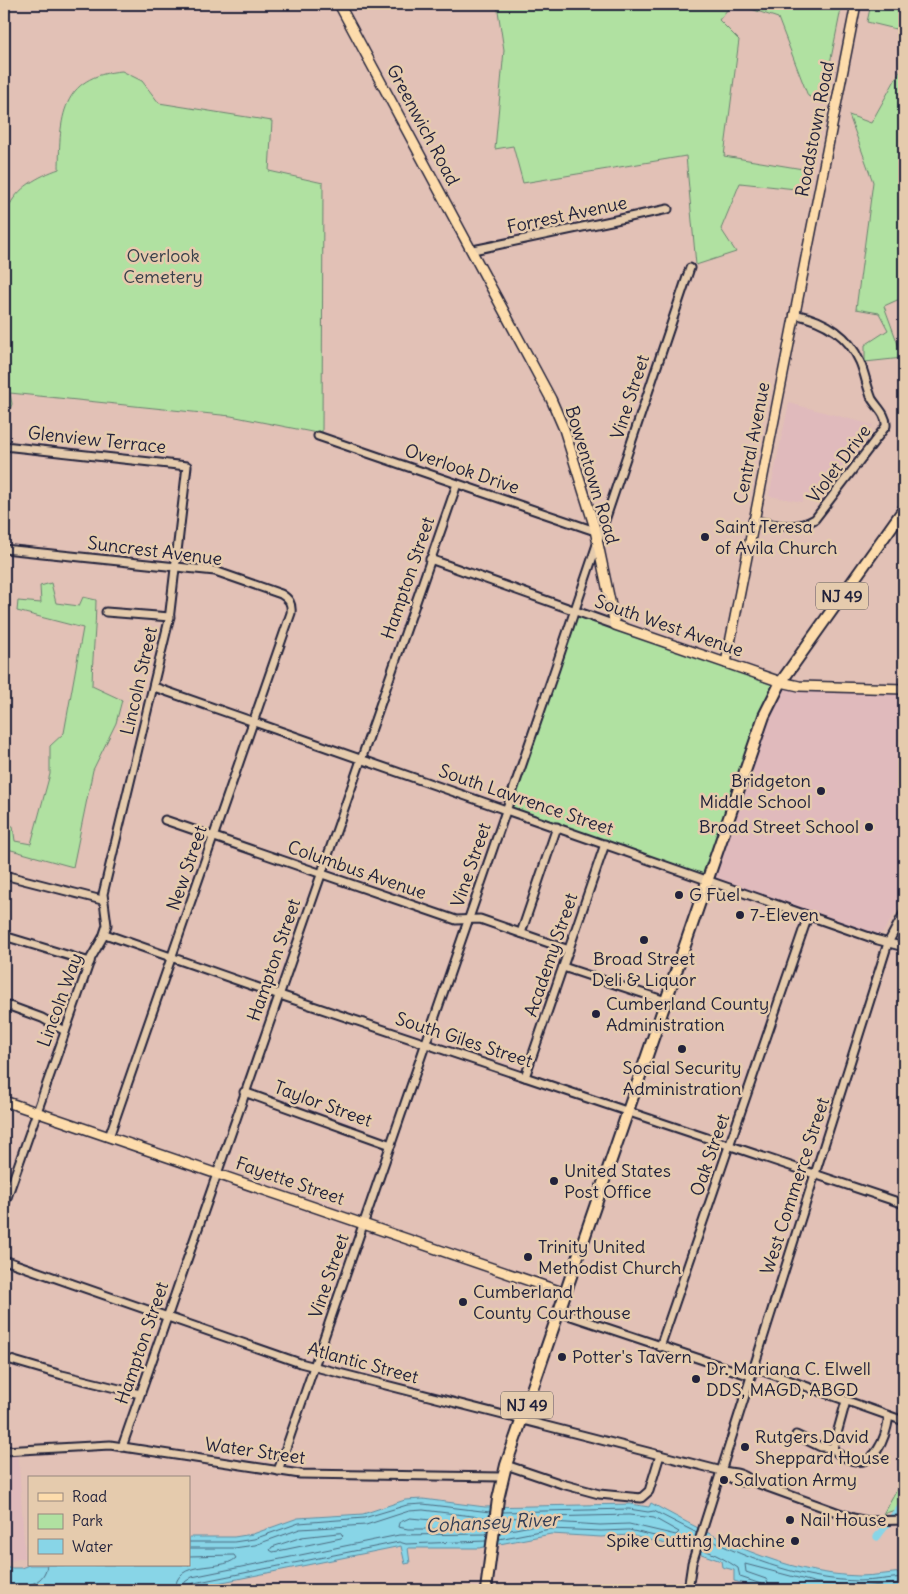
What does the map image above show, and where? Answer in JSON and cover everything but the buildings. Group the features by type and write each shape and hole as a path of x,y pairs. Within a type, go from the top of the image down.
{"highway":[{"name":"NJ 49","path":"486,1590 502,1477 764,716 780,682 904,509"}],"main road":[{"name":"Greenwich Road","path":"339,4 478,261"},
{"name":"Roadstown Road","path":"806,260 856,4"},
{"name":"Central Avenue","path":"726,663 806,260"},
{"name":"Bowentown Road","path":"478,261 540,377 564,429 598,542 615,625"},
{"name":"South West Avenue","path":"615,625 780,682 799,686 904,689"},
{"name":"Fayette Street","path":"4,1101 565,1293"}],"street":[{"name":"Forrest Avenue","path":"473,250 668,208"},
{"name":"Vine Street","path":"278,1471 575,610 690,268"},
{"name":"Violet Drive","path":"754,520 786,527 807,524 815,519 886,426 885,418 872,399 860,363 847,341 824,323 794,314"},
{"name":"Overlook Drive","path":"318,436 595,532"},
{"name":"Glenview Terrace","path":"4,446 187,466"},
{"name":"Lincoln Street","path":"102,900 170,617 187,466"},
{"name":"Hampton Street","path":"122,1447 457,484"},
{"name":"Suncrest Avenue","path":"4,549 215,571 281,594 290,601 292,608"},
{"name":"South West Avenue","path":"430,559 615,625"},
{"name":"New Street","path":"109,1137 292,608"},
{"path":"106,612 170,617"},
{"name":"South Lawrence Street","path":"154,687 808,916 904,947"},
{"name":"Columbus Avenue","path":"165,820 456,920 480,919 569,950"},
{"path":"521,933 557,827"},
{"name":"Academy Street","path":"525,1077 605,844"},
{"path":"4,875 102,900"},
{"name":"Lincoln Way","path":"36,1112 94,949 104,934 107,917 102,900"},
{"name":"West Commerce Street","path":"688,1590 695,1556 888,942 904,914"},
{"name":"Oak Street","path":"660,1346 808,916"},
{"name":"South Giles Street","path":"104,934 904,1204"},
{"path":"4,936 90,962"},
{"path":"563,967 666,1001"},
{"path":"4,1004 30,1013 66,1031"},
{"name":"Taylor Street","path":"244,1092 391,1145"},
{"path":"4,1206 36,1112"},
{"name":"Atlantic Street","path":"4,1260 313,1366 722,1472 733,1472 748,1477 751,1481 853,1518 884,1521 902,1520"},
{"path":"559,1312 660,1346 752,1372 904,1421"},
{"path":"4,1358 62,1375 140,1394"},
{"path":"846,1401 833,1448 836,1454 859,1464 873,1456 881,1443 889,1416"},
{"path":"796,1435 821,1447 833,1448"},
{"name":"Water Street","path":"4,1451 96,1446 122,1447 300,1474 502,1477"},
{"path":"506,1465 599,1494 641,1498 650,1491 660,1455"}],"shaded area":[{"path":"789,403 873,425 837,474 825,472 819,496 804,493 802,502 769,496"},
{"name":"Bridgeton Middle School","path":"781,682 904,689 904,899 884,931 879,935 708,880"},
{"path":"18,1450 25,1558 14,1560 4,1565 4,1451"}],"green space":[{"path":"497,4 732,4 719,20 739,40 724,156 809,170 805,190 740,183 721,229 736,252 696,265 686,156 523,183 513,146 495,149 504,50"},
{"path":"736,4 842,4 822,103 808,96 778,18"},
{"path":"871,4 904,4 904,31 867,22"},
{"path":"904,64 904,297 884,306 903,358 865,362 865,345 888,330 879,313 856,309 873,182 849,115 871,123"},
{"name":"Overlook Cemetery","path":"122,71 142,81 159,103 272,121 269,171 323,183 322,434 231,416 10,393 12,404 9,412 4,411 4,233 7,212 22,189 36,179 59,169 63,117 75,91 86,81"},
{"path":"51,583 56,603 79,606 83,597 96,600 92,686 122,700 116,723 93,770 73,867 4,848 4,825 13,826 15,841 31,844 50,774 50,746 64,733 83,628 17,611 18,601 41,603 40,586"},
{"path":"575,610 781,682 708,880 506,809"},
{"path":"903,1478 904,1507 883,1514"}],"water":[{"name":"Cohansey River","path":"423,1499 485,1507 630,1504 649,1507 651,1503 725,1541 751,1552 804,1569 831,1574 859,1576 904,1572 904,1590 767,1590 734,1581 734,1570 722,1567 721,1561 690,1550 629,1535 601,1537 551,1534 479,1548 408,1548 410,1563 405,1564 401,1546 183,1590 4,1590 5,1568 21,1568 28,1565 190,1566 190,1537 234,1537 253,1534 298,1518 363,1514 405,1500"}],"waterway":[{"path":"877,1537 904,1502"}],"place":[{"name":"Saint Teresa of Avila Church","path":"705,537"},
{"name":"Bridgeton Middle School","path":"821,791"},
{"name":"Broad Street School","path":"869,827"},
{"name":"G Fuel","path":"679,895"},
{"name":"7-Eleven","path":"740,915"},
{"name":"Broad Street Deli & Liquor","path":"644,940"},
{"name":"Cumberland County Administration","path":"596,1014"},
{"name":"Social Security Administration","path":"682,1049"},
{"name":"United States Post Office","path":"554,1181"},
{"name":"Trinity United Methodist Church","path":"528,1257"},
{"name":"Cumberland County Courthouse","path":"463,1302"},
{"name":"Potter's Tavern","path":"562,1357"},
{"name":"Dr. Mariana C. Elwell DDS, MAGD, ABGD","path":"696,1379"},
{"name":"Rutgers David Sheppard House","path":"745,1447"},
{"name":"Salvation Army","path":"724,1480"},
{"name":"Nail House","path":"790,1520"},
{"name":"Spike Cutting Machine","path":"795,1541"}]}
